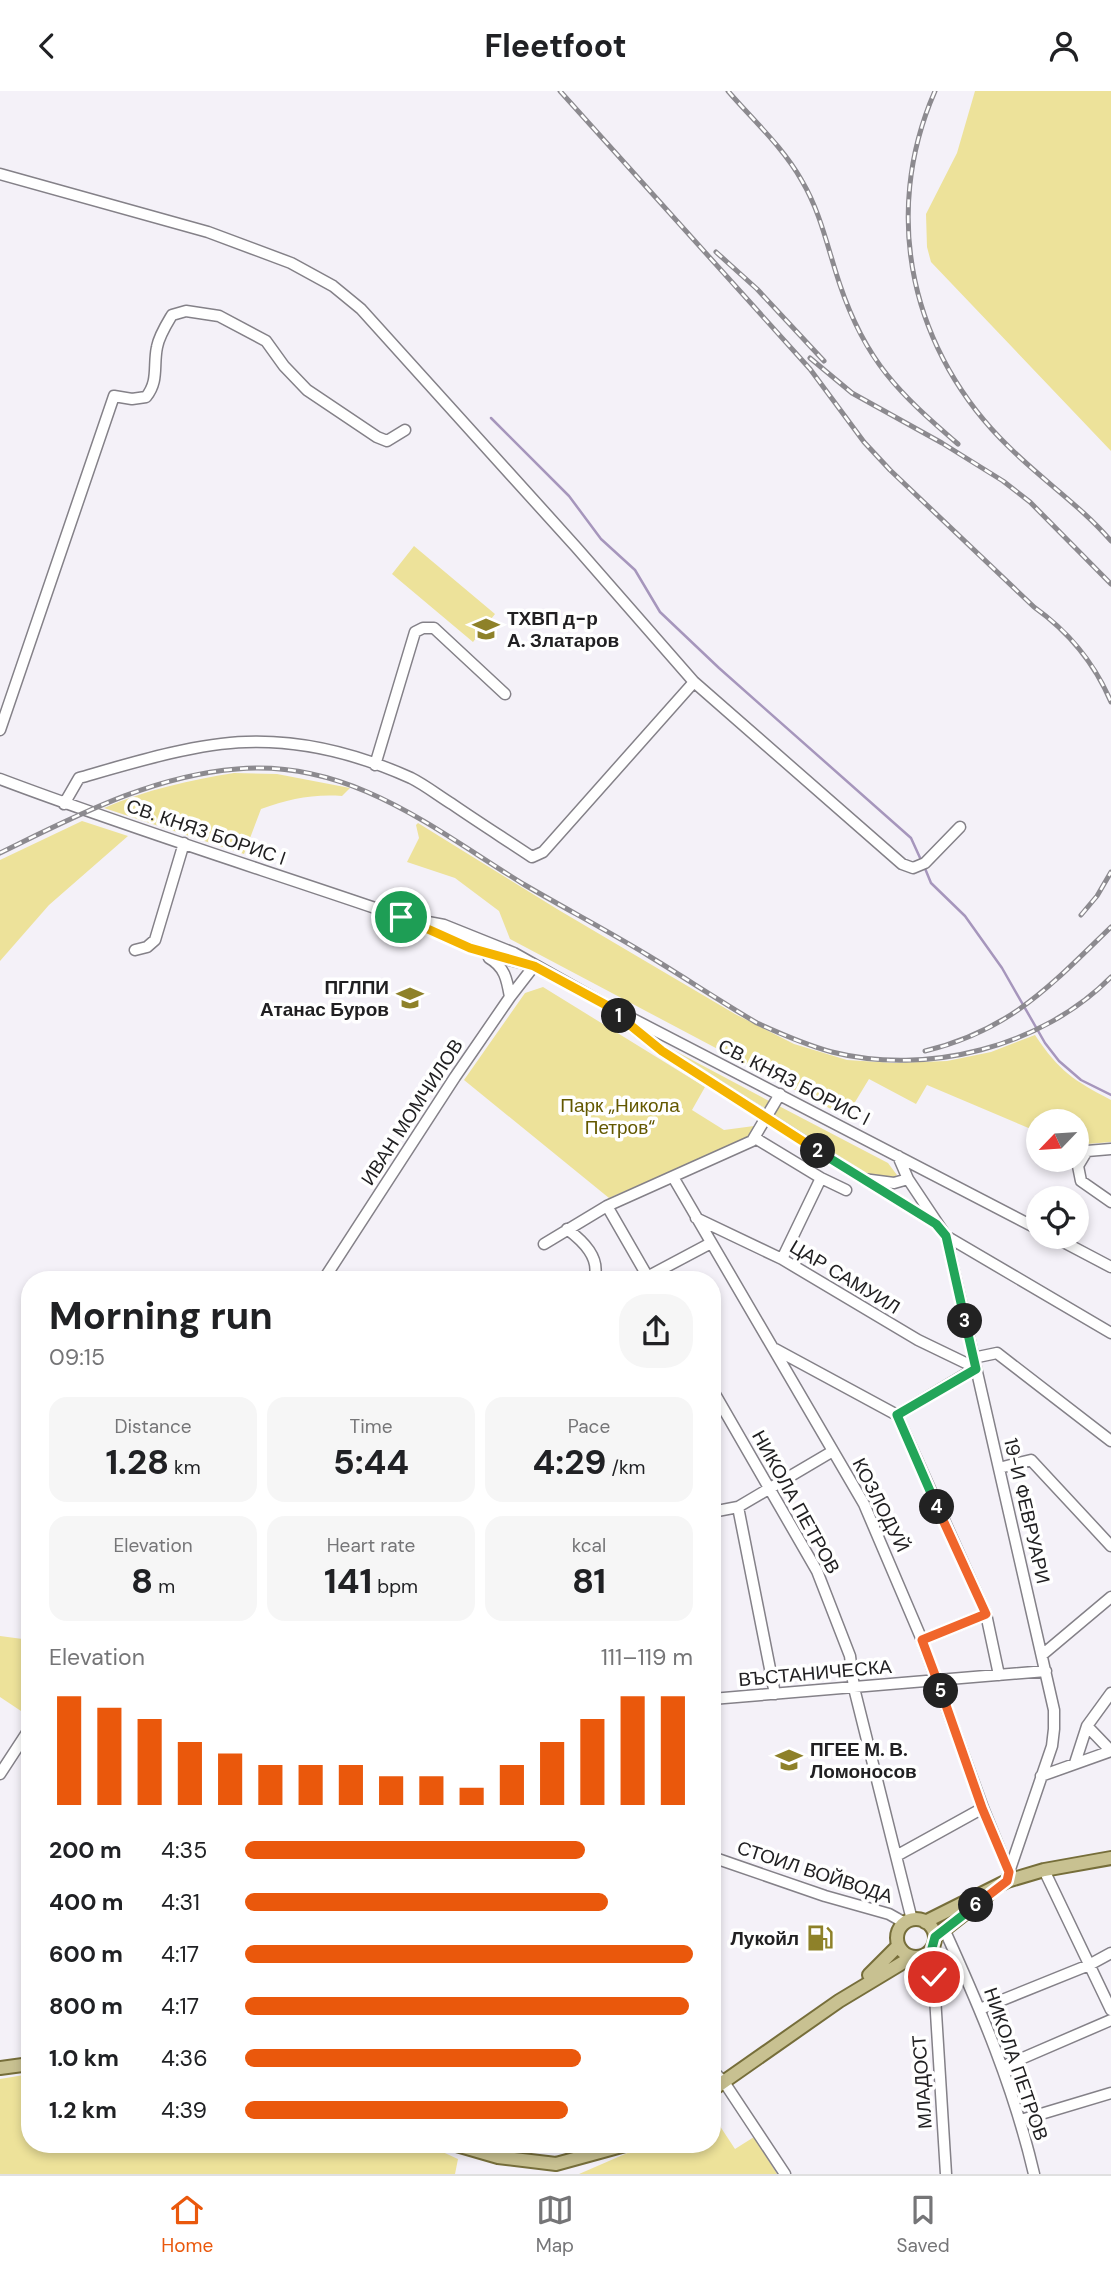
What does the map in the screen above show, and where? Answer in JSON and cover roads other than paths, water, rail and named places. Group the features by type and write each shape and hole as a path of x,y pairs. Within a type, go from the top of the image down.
{"main road":[{"path":"914,1957 905,1954 898,1946 898,1930 914,1921 1008,1877 1111,1858"},
{"path":"721,2084 839,2001 914,1957 928,1953 937,1938 1008,1877"},
{"path":"914,1921 931,1928 937,1938"},
{"path":"839,2001 898,1946"},
{"path":"0,2067 21,2065"},
{"path":"484,2153 556,2164 596,2153"}],"street":[{"path":"0,174 208,232 291,263 333,286 361,309 694,682 902,863 914,868 925,863 960,827"},
{"path":"0,730 114,396 132,399 145,397 152,390 156,379 157,347 172,315 186,311 219,316 266,341 284,366 307,390 377,437 387,441 405,429"},
{"path":"375,765 415,632 423,628 434,628 505,694"},
{"path":"64,803 79,778 222,744 286,742 310,746 413,779 532,857 543,852 694,682"},
{"name":"СВ. КНЯЗ БОРИС I","path":"0,779 401,917 470,948 534,966"},
{"path":"135,950 147,947 155,940 184,843"},
{"name":"СВ. КНЯЗ БОРИС I","path":"401,917 444,925 514,953 606,1005 1026,1223"},
{"path":"470,948 501,966 508,982 510,997"},
{"name":"ИВАН МОМЧИЛОВ","path":"329,1271 510,997 534,966"},
{"path":"606,1005 662,1051 936,1224"},
{"path":"544,1244 607,1206 755,1138 780,1094"},
{"path":"755,1138 846,1190"},
{"path":"1111,1149 1087,1151 1078,1166 1081,1181 1111,1202"},
{"name":"19-И ФЕВРУАРИ","path":"898,1156 908,1179 946,1236 1054,1710 1052,1746 1008,1877"},
{"name":"КОЗЛОДУЙ","path":"673,1177 864,1504 922,1640 1008,1877"},
{"path":"782,1259 821,1178"},
{"path":"863,1179 894,1183 908,1179"},
{"path":"607,1206 644,1271"},
{"name":"ЦАР САМУИЛ","path":"696,1217 782,1259 918,1340 975,1363 997,1353 1111,1441"},
{"path":"567,1229 594,1258 596,1271"},
{"path":"946,1236 1111,1333"},
{"path":"661,1271 711,1243"},
{"path":"1077,1249 1111,1267"},
{"path":"774,1348 897,1415 986,1614 999,1675"},
{"path":"897,1415 975,1363"},
{"name":"НИКОЛА ПЕТРОВ","path":"721,1405 817,1571 850,1656 855,1688 914,1921"},
{"path":"721,1510 738,1507 833,1451"},
{"path":"999,1468 1031,1460 1111,1546"},
{"path":"738,1507 775,1694"},
{"path":"1042,1655 1111,1597"},
{"path":"922,1640 986,1614"},
{"name":"ВЪСТАНИЧЕСКА","path":"721,1698 1046,1671"},
{"path":"1075,1763 1087,1726 1111,1693"},
{"path":"1041,1776 1111,1751 1087,1726"},
{"path":"0,1774 21,1742"},
{"path":"898,1855 982,1808"},
{"name":"СТОИЛ ВОЙВОДА","path":"721,1860 825,1896 914,1921"},
{"path":"1044,1870 1111,2010"},
{"name":"НИКОЛА ПЕТРОВ","path":"937,1938 980,2009 1021,2120 1034,2174"},
{"name":"МЛАДОСТ","path":"937,1938 933,1987 946,2174"},
{"path":"980,2009 1089,1965 1111,1953"},
{"name":"МЛАДОСТ","path":"914,1957 926,1969 933,1987"},
{"path":"1002,2067 1111,2020"},
{"path":"721,2079 785,2174"},
{"path":"1021,2120 1111,2093"}],"waterway":[{"path":"491,418 569,496 601,539 635,570 660,612 719,668 911,838 921,860"},
{"path":"924,866 931,883 965,916 1002,968 1045,1043 1059,1061 1081,1080 1111,1095"}],"railway":[{"path":"560,91 810,369 864,442 890,470 1069,637 1097,674 1111,702"},
{"path":"728,91 777,145 809,193 850,312 873,356 902,392 958,444"},
{"path":"935,91 918,139 910,187 909,234 915,281 928,326 949,369 976,410 1009,447 1087,516 1111,541"},
{"path":"716,252 757,289 824,361"},
{"path":"810,358 852,393 942,443 1003,481 1030,502 1111,584"},
{"path":"0,853 86,812 144,789 205,773 237,769 278,769 317,775 390,803 757,1023 832,1052 868,1059 906,1060 981,1050 1052,1022 1083,1001 1111,977"},
{"path":"1081,915 1097,896 1111,872"},
{"path":"925,1051 955,1042 1006,1018 1048,987 1111,927"}],"place":[{"name":"ТХВП д-р А. Златаров","path":"486,629"},
{"name":"ПГЛПИ Атанас Буров","path":"410,998"},
{"name":"ПГЕЕ М. В. Ломоносов","path":"789,1760"},
{"name":"Лукойл","path":"820,1938"}],"park label":[{"name":"Парк „Никола Петров“","path":"620,1116"}]}
